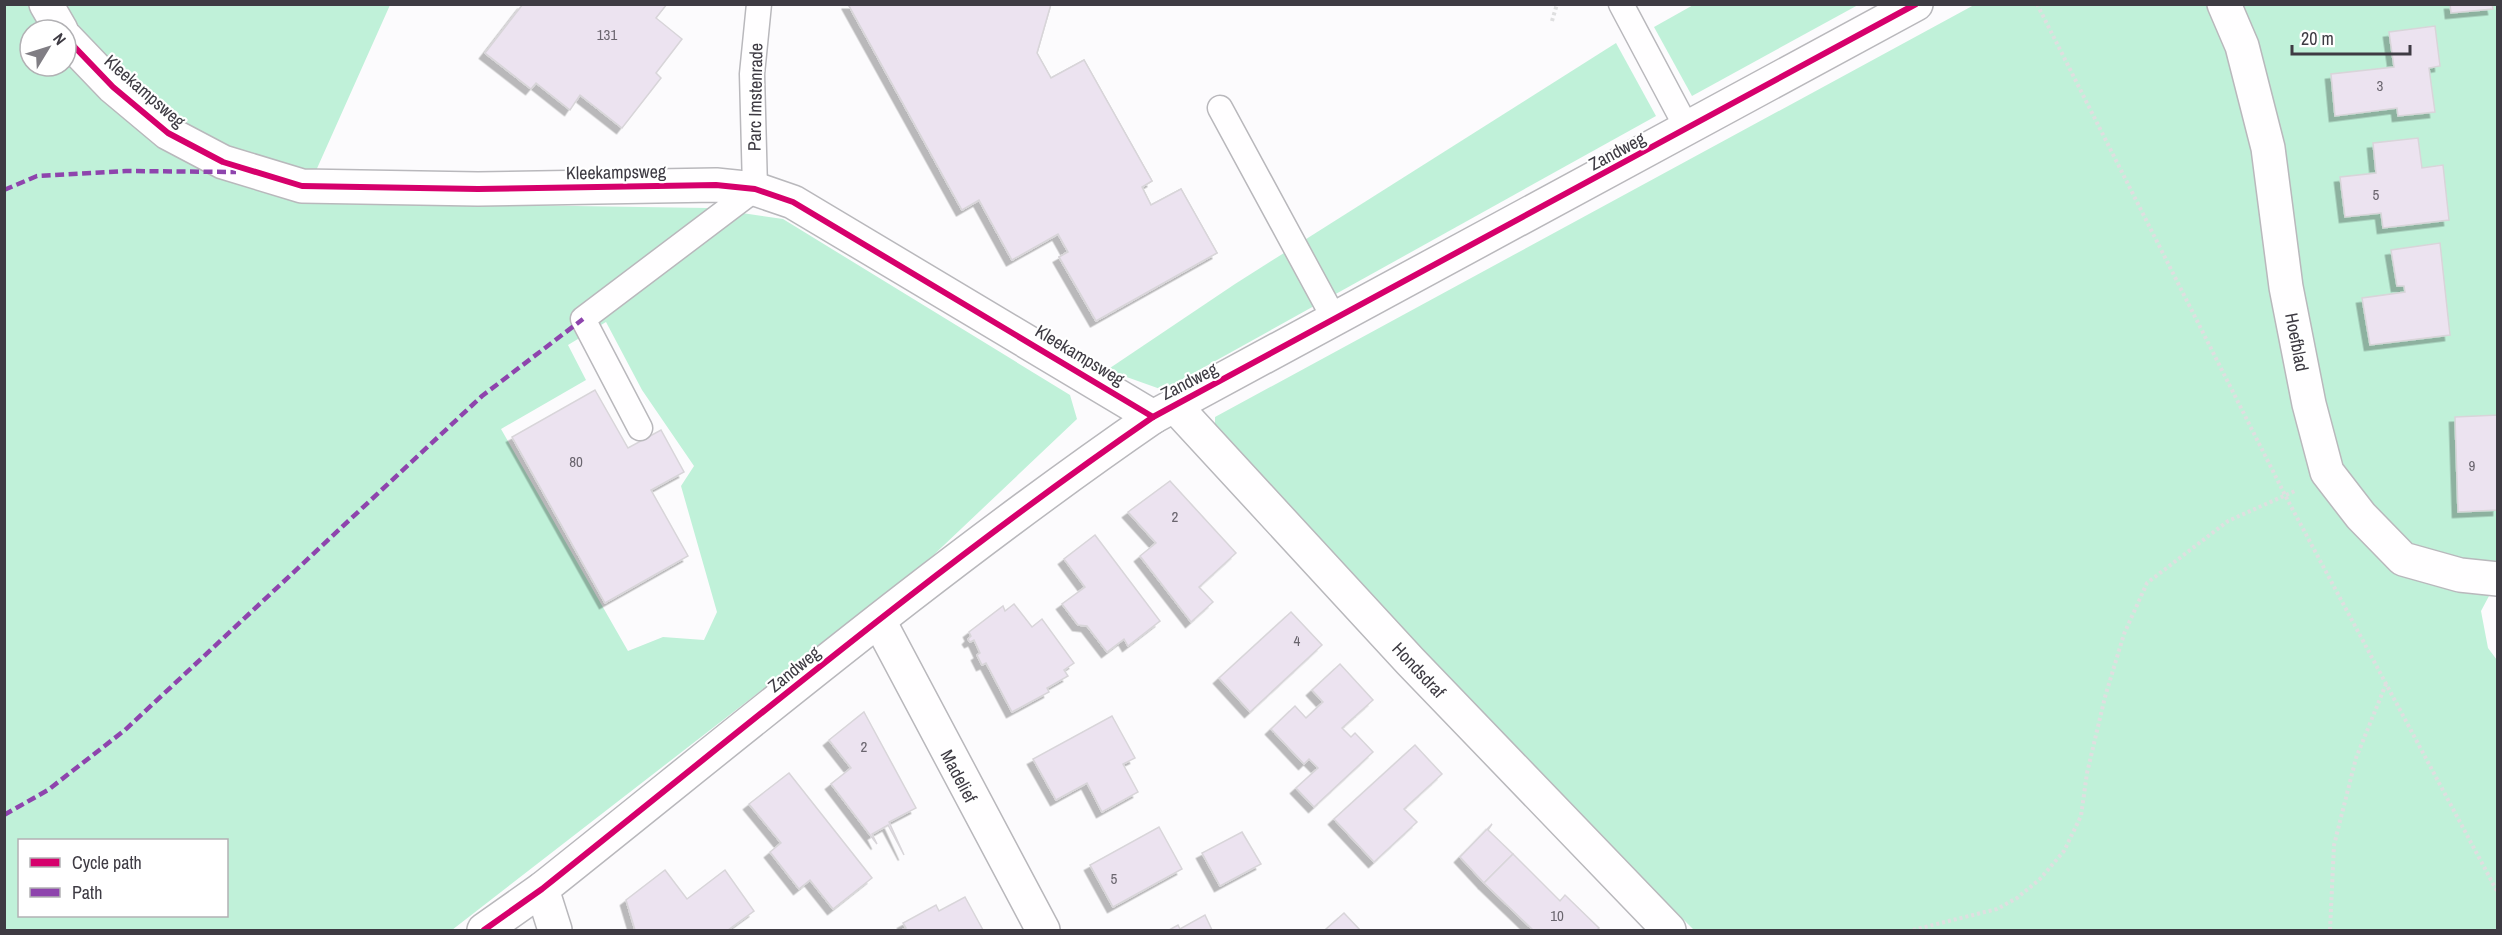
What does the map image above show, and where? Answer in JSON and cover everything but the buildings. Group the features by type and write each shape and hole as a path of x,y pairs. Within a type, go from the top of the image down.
{"street":[{"path":"46,4 54,18"},
{"name":"Zandweg","path":"484,930 542,889 879,621 1077,469 1164,411 1689,130 1916,4"},
{"name":"Hoefblad","path":"2224,4 2242,46 2268,148 2286,287 2309,404 2327,472 2361,516 2403,559 2460,575 2498,579"},
{"name":"Kleekampsweg","path":"78,51 113,87 168,133 223,162 302,186 477,189 716,185 755,189 793,202 1164,411"},
{"name":"Hondsdraf","path":"1164,411 1410,661 1669,930"},
{"name":"Madelief","path":"879,621 1043,930"},
{"path":"542,889 555,930"}],"lane":[{"name":"Parc Imstenrade","path":"755,189 752,74 759,4"},
{"path":"1621,4 1689,130"},
{"path":"1221,108 1335,320"},
{"path":"640,428 584,320 755,189"}],"path":[{"path":"1551,21 1557,4"},
{"path":"2037,4 2286,496 2498,893"},
{"path":"1913,930 1997,909 2018,898 2046,872 2064,851 2081,816 2086,772 2105,697 2124,634 2147,583 2228,520 2286,496 2327,472"},
{"path":"2331,930 2329,925 2334,844 2356,758 2387,683"}],"green space":[{"path":"1695,4 1858,5 1692,96 1654,27"},
{"path":"5,5 390,5 302,202 708,208 783,219 1070,395 1077,419 923,565 452,930 5,930","holes":["606,322 642,390 694,466 681,486 717,612 704,640 663,637 628,651 501,429 586,380 568,345"]},
{"path":"1974,5 2497,5 2498,579 2481,611 2488,648 2497,660 2497,930 1694,930 1452,690 1215,431 1215,417"},
{"path":"1616,43 1656,116 1163,390 1107,370 1235,284"}],"marked path":[{"path":"4,190 37,176 126,171 236,172"},
{"path":"4,815 48,790 125,730 482,396 583,319"}],"cycle path":[{"path":"484,930 542,889 920,588 1153,417 1916,4"},
{"path":"78,51 113,87 168,133 223,162 302,186 478,189 716,185 755,189 793,202 1153,417"}]}
